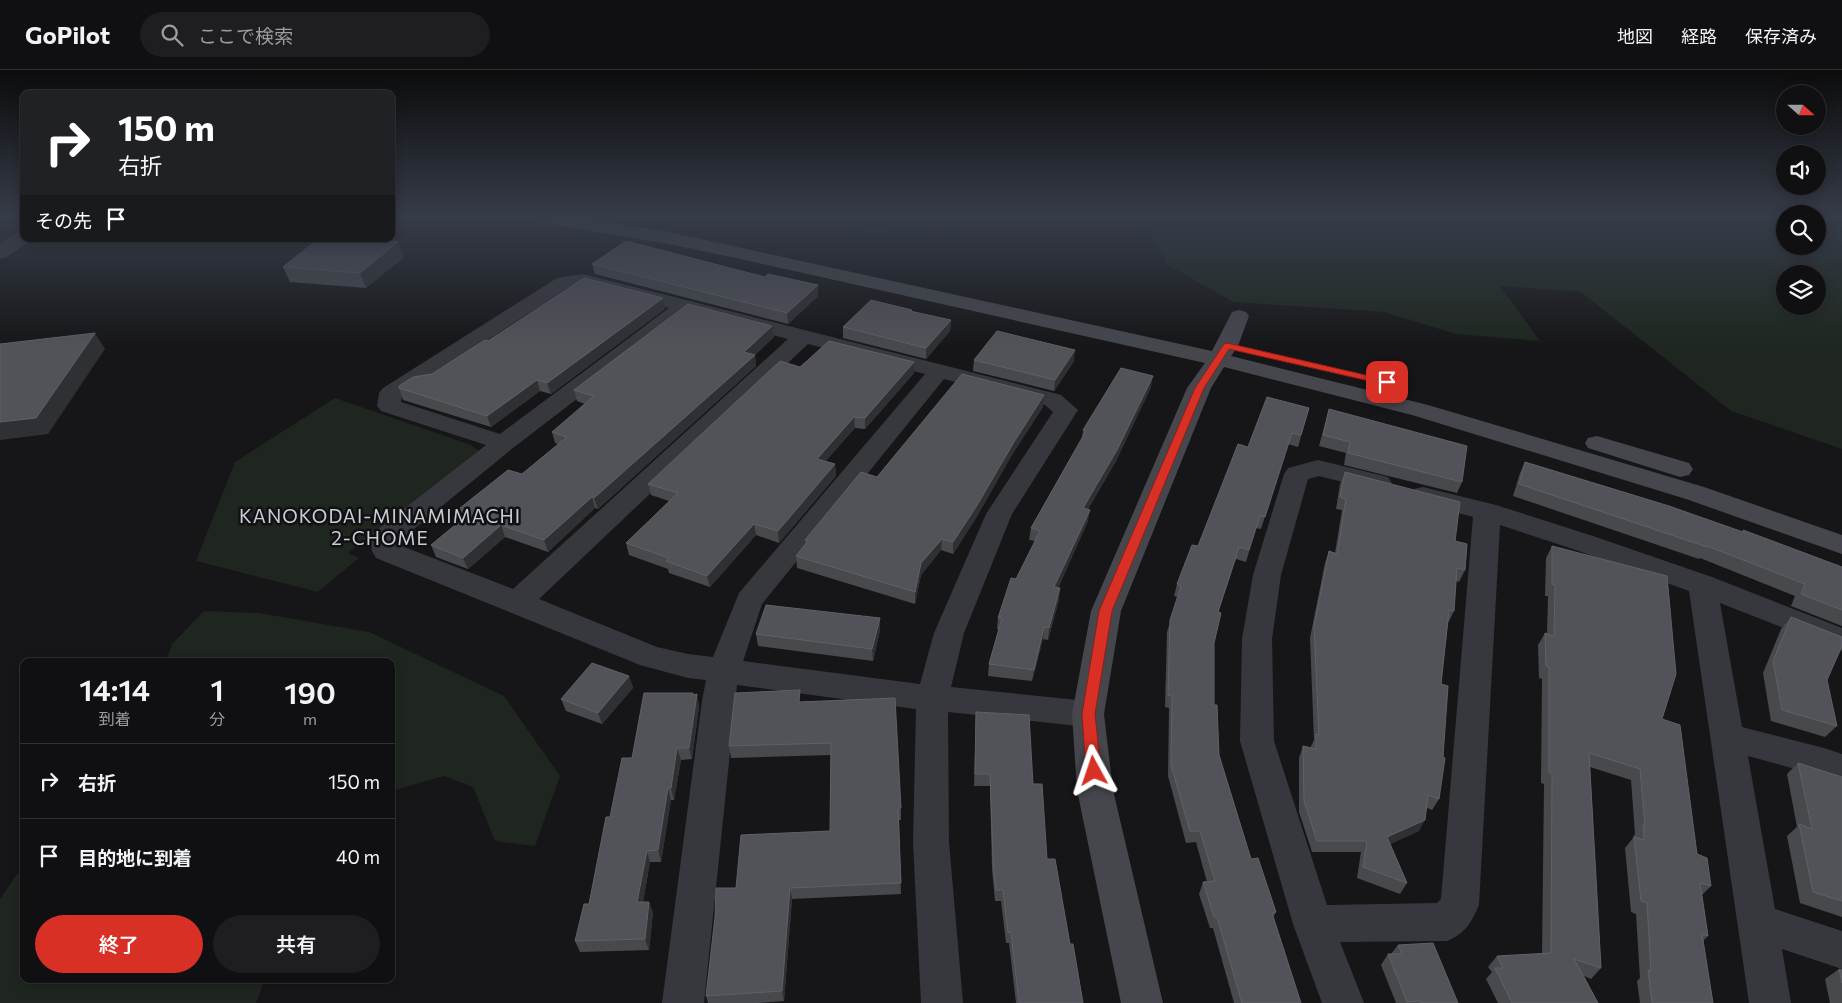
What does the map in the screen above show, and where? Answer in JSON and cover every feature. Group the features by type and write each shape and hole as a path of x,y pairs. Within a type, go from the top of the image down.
{"street":[{"path":"778,261 1222,352 1414,389 1643,457 1842,525"},
{"path":"842,261 1222,352 1695,493 1842,545"},
{"path":"504,443 389,406 391,393 564,282 583,280 1053,400 1066,410 999,514 949,633 932,698 930,842 942,1003"},
{"path":"685,306 504,443 384,539 386,551 651,657 688,666 932,698 1088,714"},
{"path":"1142,1003 1095,790 1088,714 1106,611 1199,388 1222,352 1239,316"},
{"path":"517,602 804,336"},
{"path":"683,1003 718,702 724,671 749,600 940,370"},
{"path":"1343,1003 1313,924 1257,741 1257,639 1268,575 1298,474 1318,468 1487,511 1702,584 1842,640"},
{"path":"1313,924 1447,922 1460,905 1487,511"},
{"path":"1702,584 1770,1003"},
{"path":"1726,737 1824,762 1842,770"},
{"path":"1758,922 1842,950"}],"shaded area":[{"path":"1165,261 1842,261 1842,449 1731,411 1581,292 1500,286 1540,341 1456,334 1384,312 1233,302 1168,265"},
{"path":"335,398 471,445 480,452 348,553 359,558 318,592 196,561 235,462"},
{"path":"204,611 259,613 369,632 504,696 560,776 535,846 495,841 473,787 444,776 395,790 395,658 167,658 172,644"},
{"path":"17,874 20,874 20,983 264,983 256,1003 0,1003 0,899"}],"building":[{"path":"291,261 375,261 360,273 283,267"},
{"path":"597,261 701,261 765,277 768,274 818,285 787,313 592,264"},
{"path":"584,278 663,298 547,383 537,380 487,416 399,388 399,386 413,377 432,374 485,340 488,341"},
{"path":"871,300 951,320 926,348 843,327"},
{"path":"688,304 772,326 744,352 755,355 544,540 501,525 463,558 431,545 466,516 455,512 508,470 522,474 567,437 552,432 594,396 574,390"},
{"path":"997,331 1075,350 1055,380 974,360"},
{"path":"95,333 36,418 0,422 0,344"},
{"path":"829,341 914,362 865,418 854,417 817,459 835,464 778,531 754,524 707,576 666,561 669,558 626,543 678,493 648,484 780,361 800,367"},
{"path":"1121,368 1153,376 1117,450 1083,508 1090,510 1054,587 1060,588 1049,628 1044,627 1034,670 989,664 1002,618 998,618 1011,578 1016,579 1040,531 1031,528 1086,431 1083,430"},
{"path":"962,374 1044,395 953,542 942,539 921,563 915,592 796,556 808,541 805,540 861,472 877,477"},
{"path":"1267,397 1309,408 1301,435 1292,433 1265,517 1260,516 1249,550 1239,547 1218,612 1221,613 1214,643 1214,705 1217,705 1219,755 1251,859 1258,858 1276,912 1272,913 1301,1003 1242,1003 1217,917 1214,917 1203,882 1215,881 1200,831 1190,831 1171,765 1172,696 1168,695 1170,620 1181,586 1177,584 1192,545 1198,546 1238,444 1248,447"},
{"path":"1329,409 1467,446 1462,482 1348,453 1350,442 1323,435"},
{"path":"1525,462 1669,506 1743,532 1743,530 1842,567 1842,610 1801,594 1805,584 1707,546 1519,484"},
{"path":"1345,472 1460,502 1455,541 1467,544 1465,570 1457,568 1454,611 1449,610 1441,684 1448,686 1443,757 1445,758 1439,799 1428,795 1425,820 1387,837 1407,883 1363,867 1367,841 1317,841 1304,801 1303,746 1316,749 1316,734 1319,735 1314,626 1329,551 1337,554 1346,499 1340,497"},
{"path":"1552,546 1667,576 1676,674 1662,719 1680,725 1697,854 1707,858 1711,886 1700,883 1708,936 1702,934 1713,1003 1652,1003 1648,970 1651,971 1647,903 1641,901 1634,837 1644,840 1643,825 1645,826 1640,769 1589,753 1601,968 1574,959 1598,1003 1512,1003 1495,968 1503,968 1497,956 1551,953 1552,773 1549,772 1549,667 1546,666 1545,633 1554,636 1555,585 1552,584"},
{"path":"766,605 880,618 872,649 756,634"},
{"path":"1791,617 1842,637 1842,646 1827,680 1837,726 1782,710 1773,661"},
{"path":"592,663 629,676 598,713 561,699"},
{"path":"800,690 799,702 895,698 901,808 898,808 901,883 790,888 782,991 706,996 715,917 716,888 736,888 741,835 830,831 831,743 729,746 735,693"},
{"path":"644,693 697,694 689,748 677,748 671,788 668,788 658,850 647,851 637,902 649,902 645,939 575,941 584,904 589,904 606,817 610,817 622,758 632,758"},
{"path":"976,712 1029,715 1033,784 1042,784 1047,859 1055,859 1083,1003 1019,1003 1011,932 1008,933 1003,890 996,890 990,774 975,774"},
{"path":"1798,763 1842,777 1842,901 1813,892 1799,824 1812,829"},
{"path":"1433,943 1458,1003 1407,1002 1388,954 1402,954 1398,945"},
{"path":"1839,969 1842,970 1842,983"}],"district":[{"name":"KANOKODAI-MINAMIMACHI 2-CHOME","path":"380,527"}],"route":[{"path":"1094,771 1088,714 1106,611 1199,388 1227,346 1387,382"}]}
